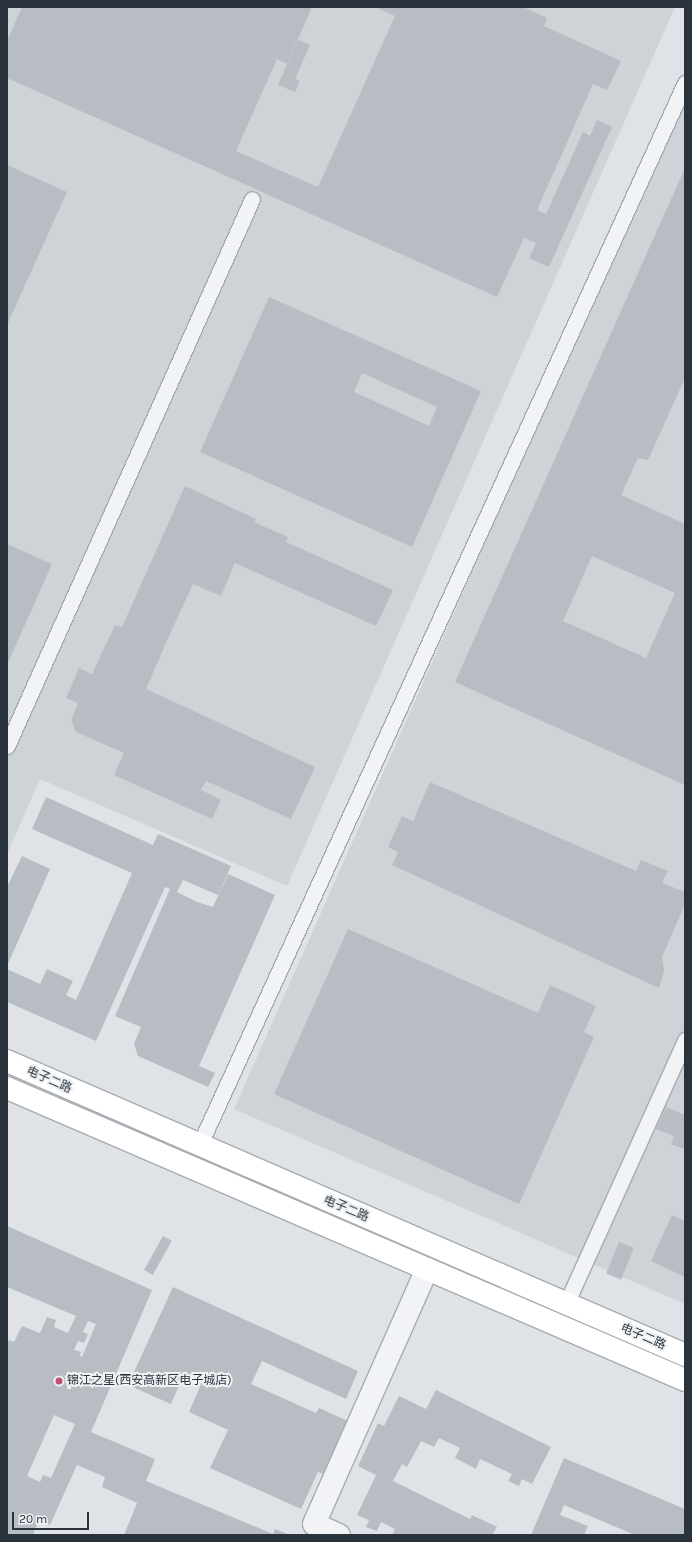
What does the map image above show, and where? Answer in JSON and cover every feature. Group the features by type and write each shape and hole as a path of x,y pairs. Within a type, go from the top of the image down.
{"main road":[{"name":"电子二路","path":"7,1061 199,1146 685,1355"},
{"name":"电子二路","path":"7,1088 685,1380"}],"street":[{"path":"339,1535 314,1524 427,1269"}],"lane":[{"path":"199,1146 685,83"},
{"path":"7,746 252,199"},
{"path":"566,1304 685,1040"}],"shaded area":[{"path":"7,7 675,7 287,886 40,779 7,854"},
{"path":"685,92 685,1304 234,1109"}],"building":[{"path":"22,7 312,7 287,64 277,59 236,151 318,187 395,16 375,7 523,7 547,18 544,26 621,61 607,90 593,84 537,210 546,214 583,132 590,136 597,120 612,127 549,267 529,258 536,243 524,238 497,297 7,78 7,41"},
{"path":"298,40 310,45 295,79 300,81 295,92 278,85"},
{"path":"7,165 67,192 7,325"},
{"path":"685,168 685,378 648,460 638,458 621,495 685,524 685,785 455,682","holes":["592,556 675,593 646,658 563,621"]},
{"path":"269,297 481,391 412,547 200,452","holes":["362,373 437,407 429,426 354,392"]},
{"path":"185,486 256,519 254,522 288,537 286,542 393,590 376,626 235,563 221,596 193,584 169,636 146,689 315,767 291,819 206,781 201,790 221,800 212,819 114,775 124,753 76,732 71,720 78,703 66,698 79,668 92,674 115,625 122,627"},
{"path":"7,544 52,564 7,665"},
{"path":"430,782 636,871 641,860 668,871 662,883 685,892 685,904 662,957 664,971 659,988 392,865 398,852 388,847 402,816 413,821"},
{"path":"46,797 153,845 158,834 231,866 218,895 183,880 177,892 197,902 213,907 228,874 275,895 199,1066 215,1073 208,1087 138,1056 134,1044 141,1027 115,1016 170,889 165,887 96,1041 7,1002 7,969 40,984 47,969 73,981 66,995 76,1000 132,873 32,829"},
{"path":"22,856 50,869 7,966 7,887"},
{"path":"348,929 538,1013 550,985 596,1006 584,1032 594,1037 519,1204 274,1094"},
{"path":"666,1107 685,1115 685,1149 671,1144 674,1136 656,1129"},
{"path":"672,1215 685,1221 685,1277 651,1261"},
{"name":"锦江之星(西安高新区电子城店)","path":"7,1226 152,1290 91,1432 155,1459 146,1481 273,1534 275,1529 290,1535 124,1535 137,1503 102,1487 105,1477 77,1465 50,1525 39,1520 33,1535 7,1535 7,1345 9,1340 14,1342 22,1326 40,1333 47,1317 56,1320 54,1327 68,1333 76,1316 7,1287","holes":["88,1321 96,1324 82,1357 80,1356 81,1352 74,1350 78,1341 84,1343 88,1334 83,1332","54,1415 75,1424 51,1478 43,1475 40,1482 27,1476"]},
{"path":"163,1236 172,1241 153,1275 144,1270"},
{"path":"619,1242 634,1248 621,1280 606,1274"},
{"path":"173,1287 358,1371 346,1399 262,1361 251,1384 316,1413 319,1408 348,1421 324,1474 318,1472 301,1509 210,1468 228,1430 189,1412 202,1382 184,1374 171,1404 128,1385"},
{"path":"436,1390 551,1447 532,1484 522,1479 519,1486 508,1481 512,1474 480,1459 476,1469 455,1458 460,1448 439,1438 434,1447 421,1441 407,1467 402,1464 393,1481 470,1519 472,1515 497,1527 492,1535 392,1535 395,1529 381,1522 377,1531 366,1527 369,1520 357,1515 376,1475 358,1466 378,1423 384,1426 399,1396 426,1409"},
{"path":"564,1458 685,1509 685,1535 635,1535 564,1505 560,1515 588,1526 584,1535 531,1535"}],"place":[{"name":"锦江之星(西安高新区电子城店)","path":"59,1381"}]}
